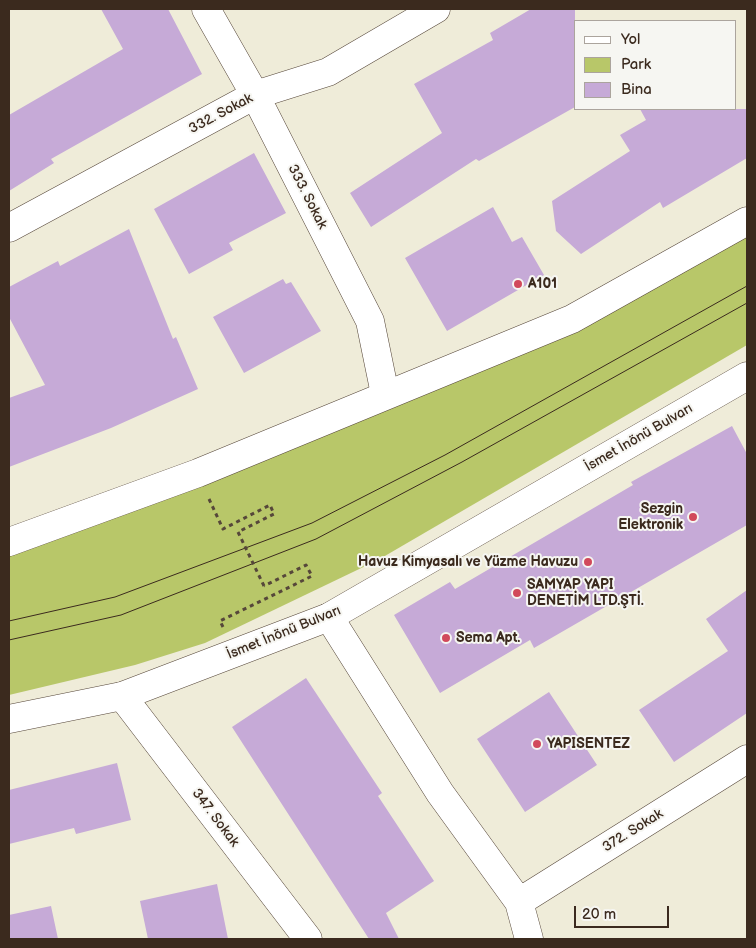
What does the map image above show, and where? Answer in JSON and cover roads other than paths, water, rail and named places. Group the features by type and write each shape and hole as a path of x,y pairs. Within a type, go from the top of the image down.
{"street":[{"name":"333. Sokak","path":"206,9 255,95 370,321 385,394"},
{"name":"332. Sokak","path":"9,228 255,95 328,72 436,9"},
{"path":"9,542 198,474 385,394 572,319 747,221"},
{"name":"İsmet İnönü Bulvarı","path":"9,719 122,696 329,617 747,376"},
{"path":"329,617 440,792 519,902 529,939"},
{"name":"347. Sokak","path":"122,696 308,939"},
{"name":"372. Sokak","path":"519,902 747,761"}],"tram line":[{"path":"9,621 115,597 312,523 445,455 747,286"},
{"path":"9,640 121,615 316,539 462,462 747,303"}],"place":[{"name":"A101","path":"518,284"},
{"name":"Sezgin Elektronik","path":"693,517"},
{"name":"Havuz Kimyasalı ve Yüzme Havuzu","path":"588,562"},
{"name":"SAMYAP YAPI DENETİM LTD.ŞTİ.","path":"517,593"},
{"name":"Sema Apt.","path":"446,638"},
{"name":"YAPISENTEZ","path":"537,744"}]}
